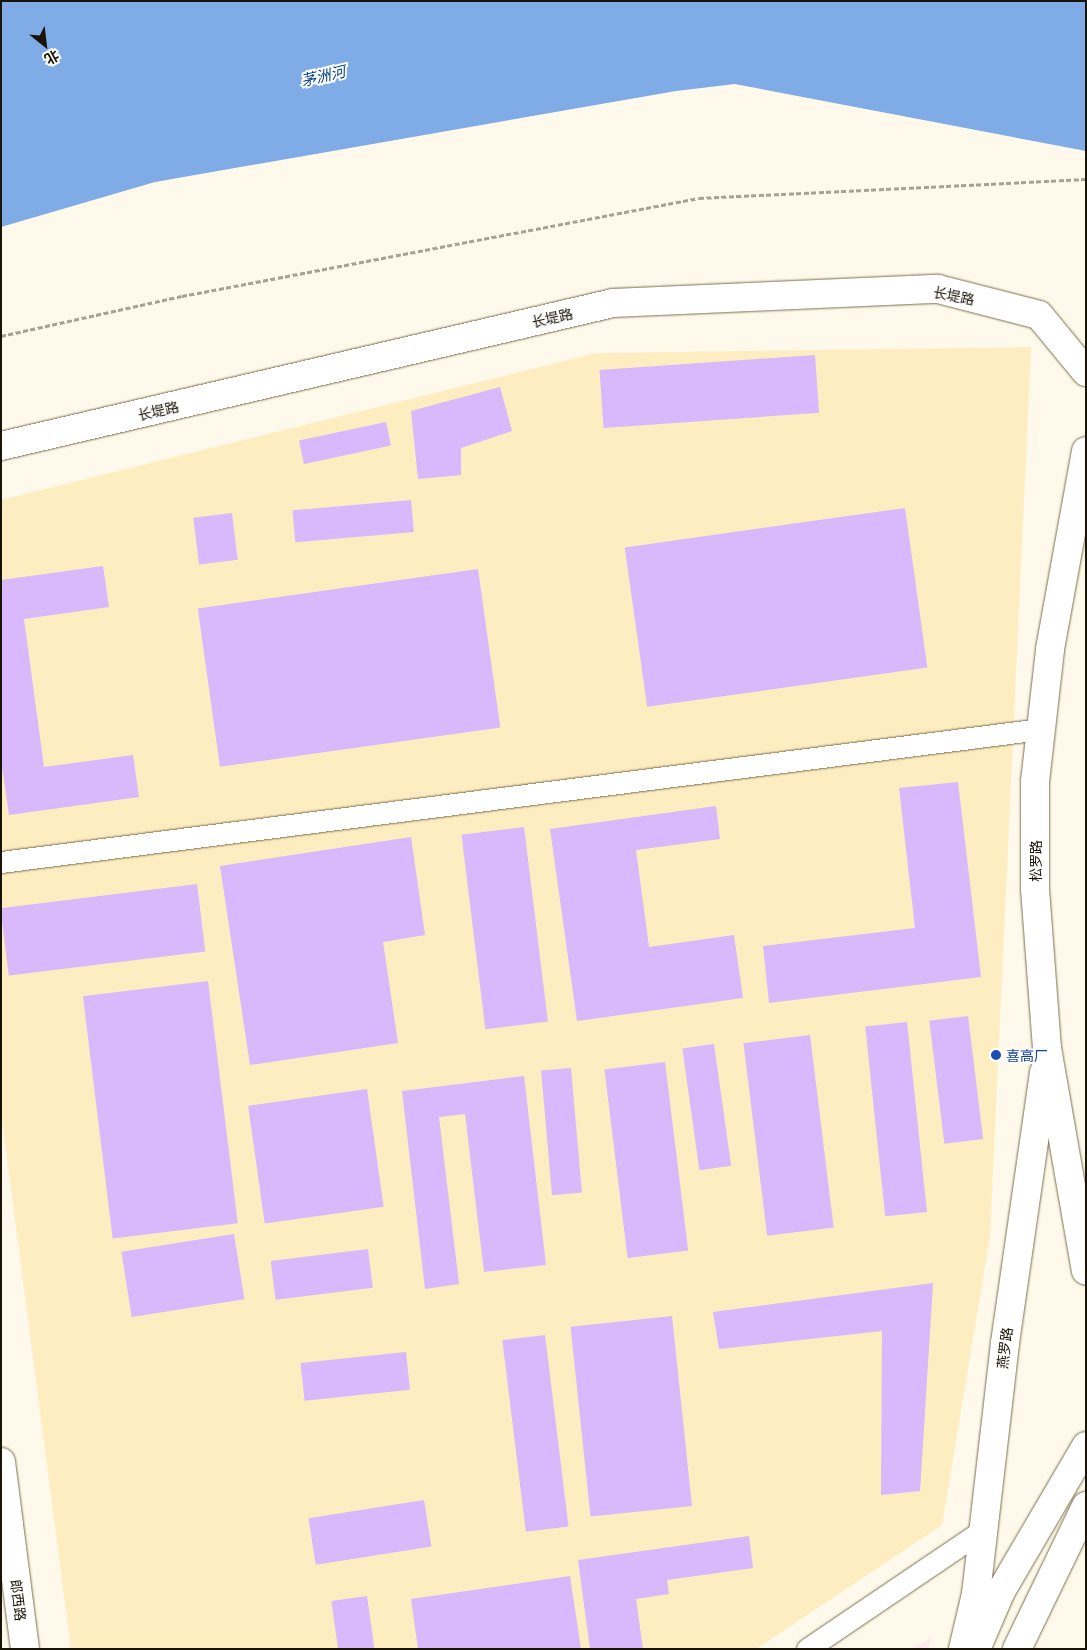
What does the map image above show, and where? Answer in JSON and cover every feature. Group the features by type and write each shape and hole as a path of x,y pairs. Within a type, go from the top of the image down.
{"main road":[{"name":"长堤路","path":"1,446 613,303 938,289 1038,315 1086,372"},
{"name":"松罗路","path":"1086,451 1050,650 1035,782 1035,888 1047,1048 1086,1271"},
{"name":"燕罗路","path":"963,1649 976,1594 1005,1344 1047,1048"},
{"path":"976,1649 1002,1591 1086,1446"},
{"name":"郎西路","path":"1,1462 25,1649"},
{"path":"1018,1649 1086,1506"}],"street":[{"path":"1,862 1041,729"},
{"path":"807,1649 983,1530"}],"path":[{"path":"1,336 182,296 699,198 1086,179"}],"shaded area":[{"path":"1031,347 990,1236 942,1525 756,1649 71,1649 1,1112 1,500 597,353"},
{"path":"933,1637 927,1649 912,1649"}],"water":[{"name":"茅洲河","path":"1,1 1086,1 1086,151 735,84 676,91 155,182 1,227"}],"building":[{"path":"815,355 819,413 604,428 600,370"},
{"path":"500,387 512,431 461,448 461,475 418,479 411,411"},
{"path":"386,422 391,445 304,464 299,441"},
{"path":"411,500 414,532 295,542 292,510"},
{"path":"905,508 927,667 647,707 625,547"},
{"path":"232,513 238,560 199,564 193,518"},
{"path":"103,566 109,607 24,619 44,767 133,755 139,797 9,815 1,760 1,580"},
{"path":"478,569 500,727 220,767 198,608"},
{"path":"958,782 981,977 769,1003 763,946 915,928 899,788"},
{"path":"716,806 720,839 636,850 649,947 734,935 743,998 577,1021 550,829"},
{"path":"524,827 548,1022 485,1029 461,835"},
{"path":"411,837 425,935 383,942 398,1043 250,1065 220,866"},
{"path":"197,884 205,951 9,976 1,908"},
{"path":"208,981 238,1223 113,1239 83,996"},
{"path":"968,1016 983,1139 944,1144 929,1021"},
{"path":"907,1022 927,1212 885,1216 865,1026"},
{"path":"810,1035 834,1228 767,1236 743,1043"},
{"path":"714,1044 731,1166 699,1170 682,1048"},
{"path":"665,1062 688,1251 628,1258 604,1069"},
{"path":"571,1068 582,1193 552,1195 541,1071"},
{"path":"524,1076 546,1265 484,1272 465,1114 439,1117 459,1284 425,1289 402,1091"},
{"path":"367,1089 384,1207 265,1224 248,1106"},
{"path":"234,1234 244,1299 132,1317 121,1252"},
{"path":"368,1249 373,1288 275,1300 271,1261"},
{"path":"933,1283 920,1491 881,1495 882,1331 719,1349 713,1312"},
{"path":"672,1316 692,1506 591,1517 571,1327"},
{"path":"545,1335 569,1527 526,1532 502,1340"},
{"path":"406,1352 410,1390 305,1401 301,1363"},
{"path":"424,1500 431,1546 316,1565 308,1518"},
{"path":"749,1536 753,1568 667,1580 669,1594 636,1599 643,1649 590,1649 578,1560"},
{"path":"570,1576 581,1649 418,1649 411,1599"},
{"path":"367,1596 374,1648 338,1649 331,1601"}],"place":[{"name":"喜高厂","path":"996,1055"}]}
